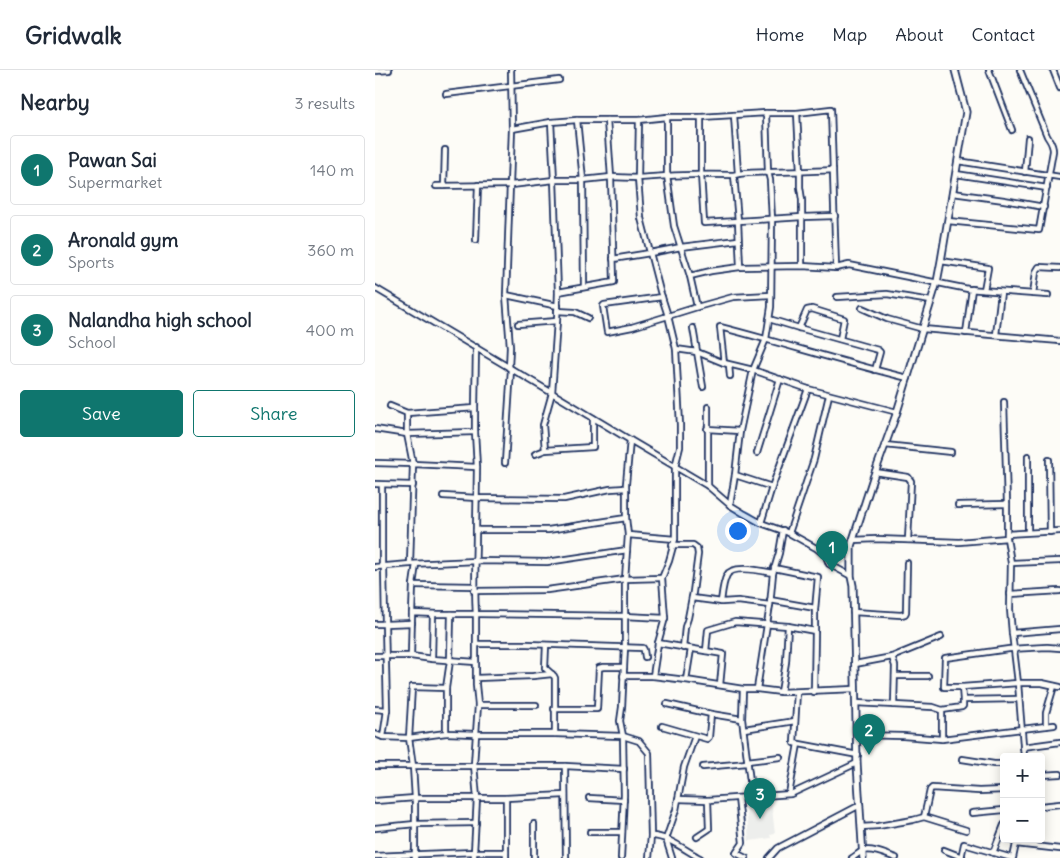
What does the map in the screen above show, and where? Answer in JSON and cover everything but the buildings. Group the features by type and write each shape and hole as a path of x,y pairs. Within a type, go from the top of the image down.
{"street":[{"path":"375,71 389,70"},
{"path":"505,463 510,368 506,295 511,185 511,70"},
{"path":"863,858 857,763 851,546 897,412 937,282 966,112 955,70"},
{"path":"989,70 1013,130"},
{"path":"948,221 1039,230 1053,147 1020,70"},
{"path":"1053,70 1060,88"},
{"path":"446,94 559,80"},
{"path":"512,129 551,122 577,120 639,120 831,109 836,268"},
{"path":"797,112 802,217 802,266"},
{"path":"730,505 740,431 753,370 766,339 771,307 770,180 768,172 766,113"},
{"path":"734,115 740,267"},
{"path":"667,117 667,176 674,226 690,276 697,307"},
{"path":"701,117 701,174 704,223 835,216"},
{"path":"577,120 583,180 584,288"},
{"path":"558,292 614,282 611,177 607,120"},
{"path":"639,120 641,218 661,297 668,316 675,349 680,425 680,447 675,467 675,539 662,578 665,618 658,643 653,676"},
{"path":"545,450 543,425 552,393 558,309 551,122"},
{"path":"1025,172 1028,138"},
{"path":"445,150 445,186"},
{"path":"958,161 1060,177"},
{"path":"436,186 511,185 554,180 583,180 611,177 639,178 701,174 736,175 833,170"},
{"path":"956,174 1047,188"},
{"path":"476,240 478,185"},
{"path":"953,192 1044,207"},
{"path":"613,259 681,247 739,240"},
{"path":"941,261 988,268 983,290"},
{"path":"690,276 740,267 802,266 836,268 849,264 971,289 1047,295"},
{"path":"1033,294 1039,267 1060,268"},
{"path":"375,288 708,486 730,505 761,523 783,530 816,548 826,556 829,564 851,576"},
{"path":"966,333 971,289"},
{"path":"995,336 1001,292"},
{"path":"837,296 892,294 931,301"},
{"path":"506,295 575,312 588,318"},
{"path":"661,297 603,305 606,331 632,327 733,298 771,295"},
{"path":"862,308 923,329 1060,341"},
{"path":"799,328 807,310 812,309 845,319 840,339"},
{"path":"769,319 879,351 875,370"},
{"path":"518,324 557,321"},
{"path":"730,376 721,327 908,378"},
{"path":"693,328 703,387"},
{"path":"474,858 477,798 474,765 478,705 475,685 476,347"},
{"path":"675,349 697,352 727,364 753,370 808,389 897,412"},
{"path":"757,454 780,380"},
{"path":"761,523 772,487 808,389"},
{"path":"789,533 814,459 829,395"},
{"path":"1004,402 1007,536 1011,564 1012,633 1024,753"},
{"path":"390,406 407,413 475,408"},
{"path":"708,408 708,486"},
{"path":"407,413 407,434 413,464 410,564"},
{"path":"535,454 545,450 593,447 593,418"},
{"path":"375,429 407,434 475,432"},
{"path":"707,429 740,431"},
{"path":"621,858 624,769 623,736 620,721 625,647 624,616 628,535 626,488 630,440"},
{"path":"885,444 951,452"},
{"path":"1028,456 1028,532"},
{"path":"1049,460 1050,532"},
{"path":"375,463 477,467"},
{"path":"875,472 908,477 911,481 908,540"},
{"path":"735,475 772,487"},
{"path":"375,484 413,485"},
{"path":"382,485 387,710 383,737"},
{"path":"443,496 564,499 611,489 626,488"},
{"path":"958,504 1007,504"},
{"path":"476,530 549,530 626,518"},
{"path":"757,689 773,570 779,553 783,530"},
{"path":"853,540 959,542 1028,532 1060,531"},
{"path":"628,535 675,539"},
{"path":"672,545 693,544 697,548 692,598 685,627 683,648"},
{"path":"375,567 476,561 547,562 627,550"},
{"path":"1011,564 1060,560"},
{"path":"853,612 905,614 907,563"},
{"path":"411,656 413,586 416,564"},
{"path":"721,602 725,579 731,570 773,570 818,577 815,608 814,692"},
{"path":"413,586 547,590 625,579 662,578"},
{"path":"1010,594 1060,591"},
{"path":"692,598 721,602 770,602 815,608"},
{"path":"412,613 665,618"},
{"path":"432,659 433,614"},
{"path":"446,733 446,688 450,661 451,614"},
{"path":"706,651 709,630 735,622 788,626 815,631"},
{"path":"375,624 412,623"},
{"path":"781,692 786,662 788,626"},
{"path":"1012,633 1060,629"},
{"path":"855,664 892,656 941,637"},
{"path":"658,643 723,654 720,685"},
{"path":"476,644 643,648 645,657"},
{"path":"546,645 545,666 555,678 555,734"},
{"path":"1060,648 1015,649 945,658 944,687 1018,682 1042,683 1060,687"},
{"path":"686,680 691,649"},
{"path":"375,656 411,656 476,662"},
{"path":"892,656 895,666 894,705"},
{"path":"554,709 597,709 599,668 624,667"},
{"path":"476,678 553,674"},
{"path":"623,676 653,676 743,689 781,692 855,689"},
{"path":"895,676 928,676"},
{"path":"1046,726 1046,713 1054,686"},
{"path":"415,856 415,798 409,738 412,687 446,688"},
{"path":"856,703 933,707 942,710 962,707 962,687"},
{"path":"743,689 742,719 752,797"},
{"path":"797,692 794,743 858,755"},
{"path":"963,700 1019,699"},
{"path":"667,704 742,719"},
{"path":"478,705 536,705"},
{"path":"375,709 387,710"},
{"path":"942,710 942,739"},
{"path":"662,726 707,739 709,737 711,714"},
{"path":"744,728 795,722"},
{"path":"857,735 942,739 1054,725"},
{"path":"375,734 383,737 409,738 446,733 555,734 623,736 639,741 649,753 651,836 649,858"},
{"path":"672,858 666,839 676,810 684,766 695,736"},
{"path":"1023,747 1060,742"},
{"path":"789,794 798,744"},
{"path":"703,767 779,757"},
{"path":"961,759 1000,764"},
{"path":"678,799 708,800 791,794 857,763"},
{"path":"375,766 565,766 624,769"},
{"path":"565,766 566,858"},
{"path":"1045,775 1060,774"},
{"path":"924,817 932,788 979,791 1000,790"},
{"path":"375,801 415,798 507,798 565,795"},
{"path":"506,858 507,798"},
{"path":"589,798 623,800"},
{"path":"738,798 743,843 736,853 746,858"},
{"path":"697,837 709,829 708,800"},
{"path":"1045,806 1060,804"},
{"path":"769,858 778,848 860,805"},
{"path":"972,813 1000,810"},
{"path":"861,828 905,822 924,817 966,830"},
{"path":"375,828 415,824 476,823"},
{"path":"534,824 534,858"},
{"path":"590,832 622,832"},
{"path":"993,853 1000,835"},
{"path":"651,836 666,839 700,858"},
{"path":"944,850 962,857 964,844 1012,858 1016,843"},
{"path":"1027,843 1060,849"},
{"path":"852,858 865,850 880,852 896,858"},
{"path":"375,856 506,852"}],"shaded area":[{"path":"771,800 775,834 770,835 771,838 749,841 746,803"}],"place":[{"name":"Pawan Sai","path":"832,572"},
{"name":"Aronald gym","path":"869,755"},
{"name":"Nalandha high school","path":"760,819"}]}
